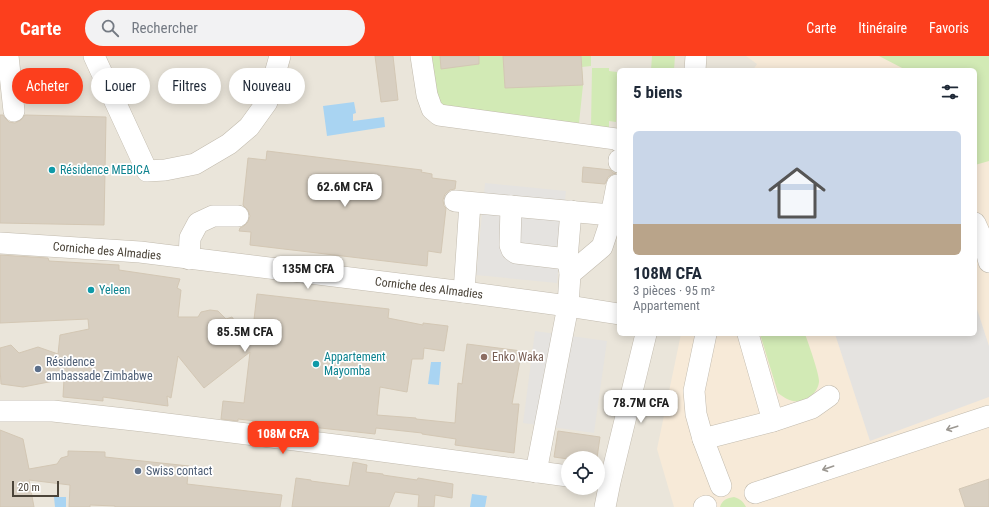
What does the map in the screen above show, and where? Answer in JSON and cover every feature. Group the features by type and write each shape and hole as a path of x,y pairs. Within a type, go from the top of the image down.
{"street":[{"path":"8,56 14,111"},
{"path":"94,56 146,171 164,170 195,164 229,144 249,127 267,102 280,56"},
{"path":"421,56 427,95 432,109 440,115 617,140"},
{"path":"695,68 696,56"},
{"path":"512,206 510,245 512,250 516,253 568,267 602,247 609,226 617,185"},
{"path":"464,292 463,202 611,215"},
{"path":"536,472 568,306 568,267 571,211"},
{"path":"189,259 190,238 198,223 213,216 238,216"},
{"path":"977,227 984,243 989,262"},
{"name":"Corniche des Almadies","path":"0,244 140,252 464,292 617,314"},
{"path":"605,478 645,336"},
{"path":"706,336 694,391 696,414 703,439 721,486"},
{"path":"749,336 773,421"},
{"path":"703,439 773,421 812,408 829,396"},
{"path":"0,411 54,411 143,421 561,475"},
{"path":"755,493 989,416"},
{"path":"605,495 605,507"}],"shaded area":[{"path":"0,56 989,56 989,507 0,507"},
{"path":"746,56 989,56 989,507 674,507 657,449 681,336 977,336 977,68 754,68 757,64"},
{"path":"485,183 566,191 557,283 476,275"},
{"path":"977,309 989,346 989,397 870,441 836,336 977,336"},
{"path":"535,331 607,341 594,433 523,423"}],"green space":[{"path":"429,56 591,56 591,66 582,67 583,85 579,123 447,110 438,105"},
{"path":"652,56 675,56 674,68 651,68"},
{"path":"879,56 989,56 989,161 977,164 977,68 902,68"},
{"path":"592,68 609,68 609,71 617,72 616,122 609,121 609,127 591,127"},
{"path":"761,336 806,336 819,379 817,388 807,399 800,401 787,399 778,393"},
{"path":"734,497 741,500 746,507 720,507 725,500"}],"water":[{"path":"354,102 356,113 353,114 353,121 384,117 385,127 327,136 323,106"},
{"path":"431,362 441,362 439,385 428,384"},
{"path":"472,494 487,496 485,507 470,507"},
{"path":"54,497 66,497 66,507 55,507"}],"building":[{"path":"375,56 393,56 398,100 381,102"},
{"path":"440,56 479,56 479,64 441,69"},
{"path":"503,56 581,56 583,85 505,88"},
{"name":"Résidence MEBICA","path":"0,115 3,115 9,122 15,123 21,120 25,115 106,117 104,225 0,223"},
{"path":"267,151 422,170 421,172 432,174 432,178 456,181 455,189 450,190 445,194 443,200 446,208 441,253 428,251 427,266 250,245 251,232 239,231 240,228 248,222 250,216 248,210 243,205 248,158 266,160"},
{"path":"583,167 611,170 613,173 616,173 608,177 605,184 582,182"},
{"path":"0,255 48,258 49,261 119,265 119,270 180,279 177,288 181,290 178,317 198,317 201,312 210,310 218,311 226,319 232,317 251,345 257,294 389,309 388,318 423,325 423,323 448,326 444,351 424,348 423,359 412,359 407,392 380,387 377,415 455,423 458,383 462,384 467,344 537,353 520,360 512,404 519,404 514,453 455,445 456,439 422,433 376,428 375,434 238,419 238,421 221,419 223,401 244,403 250,352 204,388 178,356 171,398 167,396 168,406 103,397 103,401 63,397 64,379 23,387 1,384 0,348 11,345 19,353 38,347 58,354 60,335 89,329 88,319 0,323"},
{"path":"0,430 23,439 29,469 57,464 61,458 68,456 68,451 105,452 105,457 189,466 187,484 282,495 280,507 115,507 90,505 90,507 69,507 70,485 29,480 34,507 0,507"},
{"path":"558,431 600,437 598,451 561,451 561,458 554,457"},
{"path":"353,462 367,465 366,472 453,484 452,498 435,495 434,507 418,507 419,495 395,492 389,507 292,507 296,478 349,486"},
{"path":"989,479 989,507 965,507 959,489"}],"place":[{"name":"Résidence MEBICA","path":"52,170"},
{"name":"Yeleen","path":"91,290"},
{"name":"Enko Waka","path":"484,357"},
{"name":"Appartement Mayomba","path":"316,364"},
{"name":"Résidence ambassade Zimbabwe","path":"38,369"},
{"name":"Swiss contact","path":"138,471"}]}
